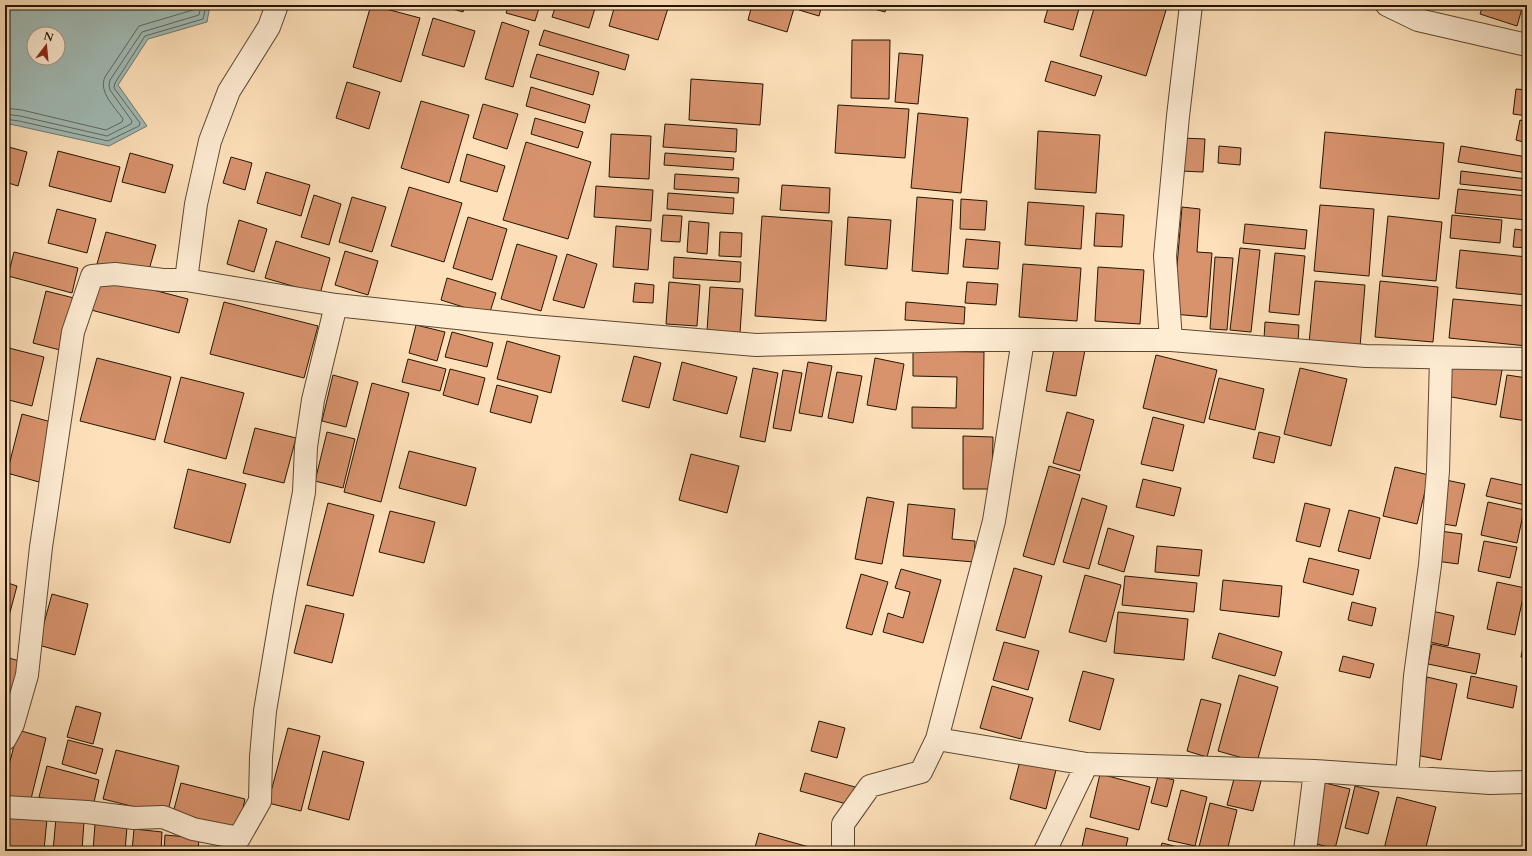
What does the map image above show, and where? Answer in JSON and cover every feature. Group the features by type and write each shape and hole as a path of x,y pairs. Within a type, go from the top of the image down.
{"street":[{"path":"186,280 196,204 210,141 229,90 269,27 277,5"},
{"path":"1171,340 1165,256 1178,116 1191,5"},
{"path":"1387,5 1418,20 1527,45"},
{"path":"5,739 13,724 27,675 41,547 73,332 92,276 115,274 163,280 186,280 336,305 532,326 756,345 966,340 1171,340 1366,356 1527,359"},
{"path":"5,807 87,812 134,818 163,817 193,829 239,838 260,801 261,758 266,711 284,598 304,492 306,447 313,400 336,305"},
{"path":"843,851 843,824 870,786 921,772 938,739 994,521 1023,340"},
{"path":"1407,777 1415,676 1430,565 1438,471 1441,358"},
{"path":"938,739 1087,764 1315,771 1490,783 1527,782"},
{"path":"1044,851 1087,764"},
{"path":"1305,851 1315,771"}],"water":[{"path":"5,5 210,5 207,22 148,39 118,85 147,126 109,146 5,123"}],"building":[{"path":"371,5 420,18 401,82 353,67"},
{"path":"439,5 465,5 463,12"},
{"path":"509,5 540,5 535,21 506,13"},
{"path":"556,5 596,5 589,28 552,17"},
{"path":"615,5 669,5 658,40 609,26"},
{"path":"752,5 795,5 787,32 748,20"},
{"path":"801,5 822,5 819,16 799,10"},
{"path":"860,5 887,5 885,12"},
{"path":"1049,5 1080,5 1073,30 1044,22"},
{"path":"1095,5 1161,5 1167,7 1146,76 1080,56"},
{"path":"1483,5 1523,5 1517,26 1480,14"},
{"path":"433,18 475,31 464,67 422,55"},
{"path":"502,22 529,31 513,87 485,79"},
{"path":"544,30 629,55 625,70 539,45"},
{"path":"852,40 890,40 889,99 851,98"},
{"path":"899,53 923,55 918,104 895,102"},
{"path":"537,54 599,72 593,95 530,77"},
{"path":"1051,61 1102,76 1095,96 1045,81"},
{"path":"691,79 763,84 760,125 689,120"},
{"path":"347,82 380,92 369,129 336,118"},
{"path":"531,87 590,105 585,123 526,106"},
{"path":"1516,89 1527,90 1527,116 1513,114"},
{"path":"421,101 469,115 449,183 401,168"},
{"path":"483,104 518,114 507,149 473,138"},
{"path":"838,105 909,109 905,158 835,153"},
{"path":"918,113 968,118 961,193 911,188"},
{"path":"535,118 583,132 578,148 531,134"},
{"path":"1520,120 1527,122 1527,143 1516,140"},
{"path":"665,124 737,129 736,152 663,147"},
{"path":"1038,131 1100,135 1096,193 1035,189"},
{"path":"1325,132 1444,143 1439,199 1320,188"},
{"path":"611,134 651,136 649,179 609,177"},
{"path":"1182,138 1205,139 1203,172 1180,171"},
{"path":"526,142 591,162 568,239 503,220"},
{"path":"5,146 27,152 18,186 5,182"},
{"path":"1219,146 1241,148 1240,165 1218,163"},
{"path":"1461,146 1527,157 1527,173 1458,162"},
{"path":"58,151 120,167 111,202 49,186"},
{"path":"130,153 173,165 165,193 122,182"},
{"path":"665,153 734,158 733,170 664,165"},
{"path":"467,154 505,166 497,192 460,181"},
{"path":"231,157 252,163 245,190 223,183"},
{"path":"1461,171 1527,179 1527,191 1460,184"},
{"path":"266,172 310,185 301,216 257,203"},
{"path":"675,174 739,178 738,193 674,189"},
{"path":"782,185 830,188 829,213 780,210"},
{"path":"596,186 653,190 651,221 594,217"},
{"path":"409,187 462,203 444,262 391,246"},
{"path":"1458,189 1527,196 1527,220 1455,213"},
{"path":"668,193 734,198 733,214 667,209"},
{"path":"314,195 341,204 329,245 301,237"},
{"path":"352,197 386,207 372,252 339,242"},
{"path":"917,197 953,200 948,274 912,271"},
{"path":"961,199 987,201 985,230 960,229"},
{"path":"1028,202 1084,206 1081,249 1025,245"},
{"path":"1320,205 1374,209 1369,276 1314,271"},
{"path":"1182,207 1200,209 1197,252 1212,253 1207,317 1173,314"},
{"path":"57,209 96,219 87,253 48,243"},
{"path":"1096,213 1124,215 1122,247 1094,246"},
{"path":"663,215 682,216 680,242 661,241"},
{"path":"1452,215 1502,220 1500,243 1450,238"},
{"path":"762,216 832,221 826,321 755,316"},
{"path":"1388,216 1442,222 1436,281 1382,276"},
{"path":"468,217 507,229 492,280 453,268"},
{"path":"848,217 891,220 887,269 845,265"},
{"path":"239,220 267,229 254,272 227,264"},
{"path":"689,221 709,223 707,254 687,252"},
{"path":"1245,224 1307,230 1305,249 1243,243"},
{"path":"616,226 651,229 648,270 613,267"},
{"path":"1515,229 1527,231 1527,248 1513,247"},
{"path":"106,232 156,245 147,277 97,264"},
{"path":"720,232 742,233 741,257 719,256"},
{"path":"966,239 1000,242 998,269 963,267"},
{"path":"276,241 330,258 320,294 265,278"},
{"path":"517,244 557,256 541,311 501,299"},
{"path":"1240,248 1260,250 1251,332 1230,330"},
{"path":"1460,250 1527,257 1527,295 1456,288"},
{"path":"345,251 378,261 368,295 335,285"},
{"path":"14,252 78,268 72,293 8,276"},
{"path":"1275,253 1305,256 1299,315 1269,312"},
{"path":"567,254 597,264 584,308 553,300"},
{"path":"674,257 741,262 740,282 673,278"},
{"path":"1215,257 1233,258 1227,330 1210,329"},
{"path":"1023,264 1081,268 1077,321 1019,317"},
{"path":"1098,267 1144,270 1140,324 1095,321"},
{"path":"99,276 188,299 179,333 91,310"},
{"path":"447,278 496,293 489,315 441,300"},
{"path":"1315,281 1365,285 1360,347 1309,343"},
{"path":"1380,281 1438,287 1433,342 1375,337"},
{"path":"669,282 700,285 697,326 666,324"},
{"path":"967,282 998,284 996,305 965,303"},
{"path":"635,283 654,285 653,303 633,302"},
{"path":"710,287 743,289 740,333 707,331"},
{"path":"46,291 74,298 60,350 33,343"},
{"path":"1453,299 1527,306 1527,346 1449,338"},
{"path":"224,302 318,326 304,378 210,354"},
{"path":"906,302 965,307 964,324 905,320"},
{"path":"1265,322 1299,325 1298,342 1264,339"},
{"path":"416,325 445,332 437,361 409,353"},
{"path":"452,332 493,343 487,367 445,357"},
{"path":"507,341 560,356 551,393 497,379"},
{"path":"1055,344 1085,350 1076,396 1046,391"},
{"path":"5,347 44,357 32,406 5,399"},
{"path":"913,351 984,352 983,429 912,428 912,407 956,408 957,377 913,376"},
{"path":"1156,355 1217,370 1204,423 1143,408"},
{"path":"634,356 661,363 649,408 622,401"},
{"path":"97,358 171,377 155,440 80,421"},
{"path":"875,358 904,364 896,410 867,405"},
{"path":"408,359 446,369 440,391 402,382"},
{"path":"682,362 737,377 727,414 673,400"},
{"path":"808,362 832,366 822,417 799,413"},
{"path":"1452,362 1502,370 1496,405 1446,396"},
{"path":"753,368 778,373 765,442 740,437"},
{"path":"1300,368 1347,379 1331,446 1284,434"},
{"path":"450,369 485,378 478,405 443,395"},
{"path":"783,370 802,373 791,431 773,428"},
{"path":"837,372 862,376 853,423 828,418"},
{"path":"333,375 358,382 346,427 322,421"},
{"path":"1507,375 1527,378 1527,421 1500,417"},
{"path":"181,377 244,393 226,459 164,442"},
{"path":"1219,378 1264,389 1255,430 1209,419"},
{"path":"372,383 409,393 381,502 344,492"},
{"path":"497,385 538,396 531,423 490,412"},
{"path":"1067,412 1094,420 1080,471 1053,463"},
{"path":"22,414 55,423 39,482 7,473"},
{"path":"1153,417 1184,425 1173,471 1141,464"},
{"path":"255,428 296,438 284,483 243,473"},
{"path":"327,432 355,439 343,488 315,481"},
{"path":"1259,432 1280,437 1274,463 1253,458"},
{"path":"963,436 993,437 992,489 963,489"},
{"path":"409,451 476,468 466,506 399,488"},
{"path":"691,454 739,466 727,513 679,500"},
{"path":"1049,466 1080,475 1054,565 1023,556"},
{"path":"1395,467 1429,475 1417,524 1383,516"},
{"path":"188,469 246,484 230,543 174,528"},
{"path":"1491,478 1527,486 1526,505 1486,496"},
{"path":"1143,479 1181,488 1174,516 1136,507"},
{"path":"1446,480 1465,484 1456,526 1437,523"},
{"path":"867,497 894,502 882,564 855,559"},
{"path":"1082,498 1107,506 1089,569 1063,562"},
{"path":"1488,502 1524,510 1517,543 1481,535"},
{"path":"328,503 374,515 353,596 307,585"},
{"path":"1305,503 1330,509 1320,547 1296,541"},
{"path":"908,504 955,509 952,539 975,541 974,562 903,556"},
{"path":"1349,510 1380,518 1370,559 1338,551"},
{"path":"390,511 435,522 424,563 379,552"},
{"path":"1108,528 1134,536 1124,572 1098,564"},
{"path":"1440,531 1462,534 1458,564 1436,561"},
{"path":"1484,541 1517,547 1510,578 1478,571"},
{"path":"1157,546 1202,550 1199,576 1155,572"},
{"path":"1309,558 1359,570 1353,595 1303,582"},
{"path":"1014,568 1042,576 1025,638 996,630"},
{"path":"901,569 941,580 923,643 883,632 888,613 903,618 910,592 895,588"},
{"path":"861,574 888,582 872,635 846,628"},
{"path":"1085,575 1121,585 1106,642 1069,632"},
{"path":"1125,576 1197,583 1194,612 1122,605"},
{"path":"1223,580 1282,586 1279,617 1220,610"},
{"path":"5,582 17,586 5,631"},
{"path":"1497,582 1525,588 1515,635 1487,629"},
{"path":"52,594 88,604 75,655 38,645"},
{"path":"1352,602 1376,608 1372,626 1348,620"},
{"path":"306,605 344,614 332,663 294,653"},
{"path":"1432,611 1454,616 1448,646 1425,641"},
{"path":"1118,612 1188,619 1184,660 1114,653"},
{"path":"1527,628 1527,658 1521,657"},
{"path":"1219,633 1282,652 1275,676 1212,658"},
{"path":"1004,642 1039,651 1028,690 993,680"},
{"path":"1432,644 1480,654 1476,674 1428,664"},
{"path":"1343,656 1374,664 1370,678 1339,671"},
{"path":"5,657 27,663 5,717"},
{"path":"1083,671 1114,679 1100,730 1069,721"},
{"path":"1239,675 1278,687 1257,762 1218,751"},
{"path":"1471,676 1517,686 1513,708 1467,698"},
{"path":"1427,677 1457,684 1441,760 1411,754"},
{"path":"992,686 1033,698 1021,739 980,728"},
{"path":"1527,693 1527,706 1524,705"},
{"path":"1201,699 1221,704 1207,757 1187,751"},
{"path":"76,706 101,713 93,744 67,737"},
{"path":"819,721 845,728 837,758 811,751"},
{"path":"288,728 320,736 301,811 268,803"},
{"path":"18,730 46,738 30,803 5,797 5,781"},
{"path":"68,740 103,749 96,774 62,764"},
{"path":"116,750 179,766 167,815 103,799"},
{"path":"323,751 364,762 349,820 308,809"},
{"path":"1020,761 1056,770 1046,809 1010,799"},
{"path":"47,766 99,780 92,811 39,797"},
{"path":"805,773 855,787 850,805 800,791"},
{"path":"1100,774 1150,787 1139,830 1090,817"},
{"path":"1235,775 1261,781 1253,811 1227,805"},
{"path":"1158,776 1174,780 1167,807 1151,803"},
{"path":"181,783 245,799 238,830 173,813"},
{"path":"1325,783 1350,789 1335,849 1310,842"},
{"path":"1355,786 1379,792 1368,834 1345,828"},
{"path":"1181,790 1207,797 1195,846 1168,840"},
{"path":"1397,797 1436,807 1425,851 1393,851 1384,849"},
{"path":"1210,803 1237,810 1227,851 1198,851"},
{"path":"5,816 47,819 44,850 5,846"},
{"path":"56,818 84,821 82,851 53,851"},
{"path":"95,824 127,827 125,851 93,851"},
{"path":"1086,828 1128,838 1125,851 1081,851"},
{"path":"134,829 162,832 161,851 132,851"},
{"path":"759,833 809,847 807,851 754,851"},
{"path":"165,835 199,838 198,851 164,851"},
{"path":"1162,843 1194,851 1160,851"}]}
